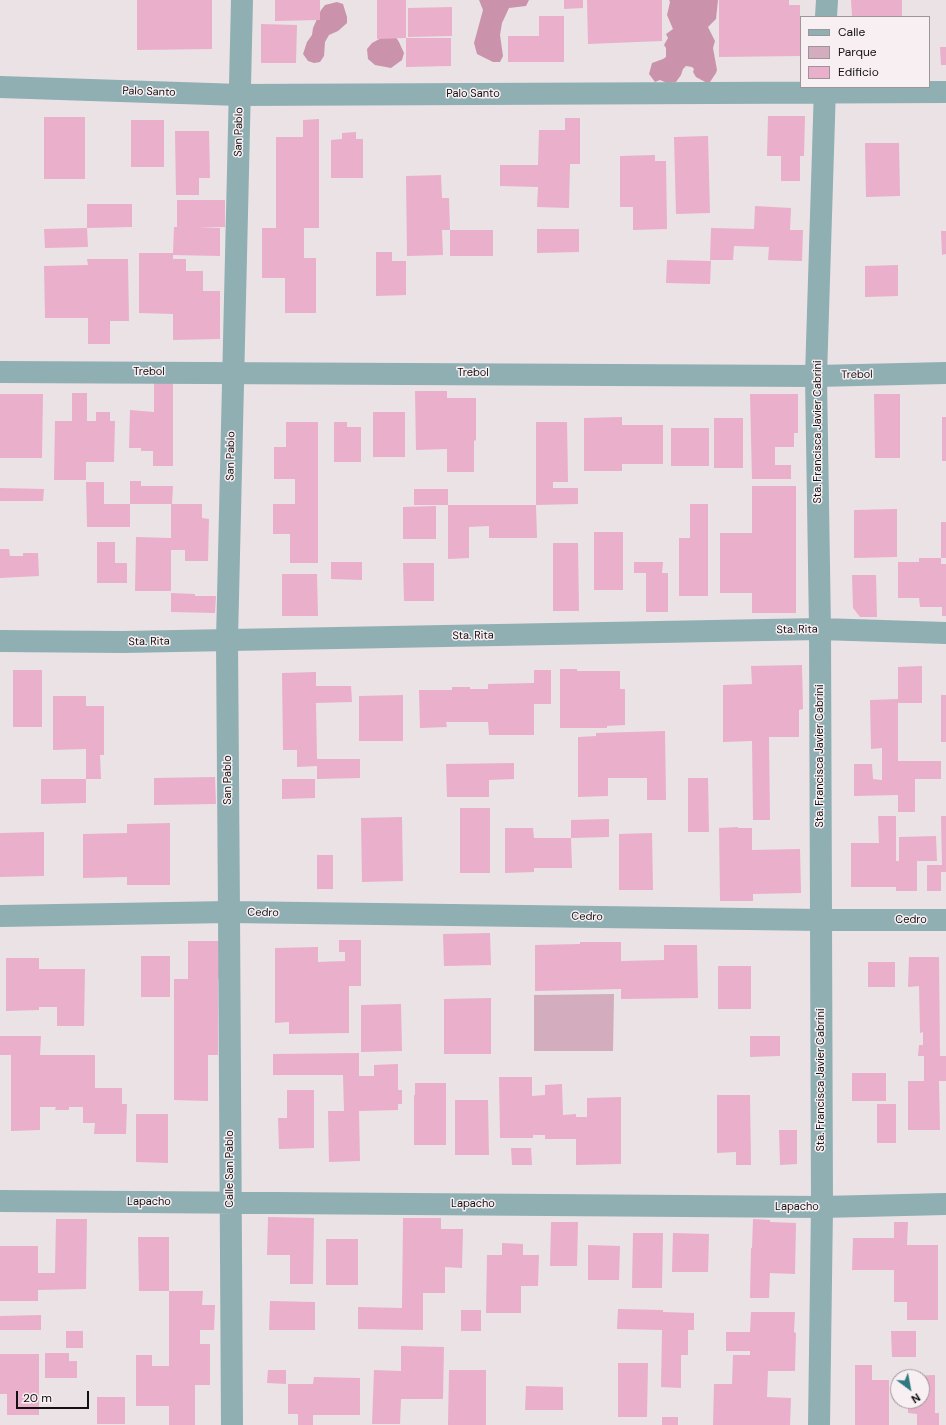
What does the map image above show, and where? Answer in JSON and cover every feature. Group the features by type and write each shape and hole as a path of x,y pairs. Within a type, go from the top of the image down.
{"street":[{"name":"San Pablo","path":"229,912 227,640 242,0"},
{"path":"826,16 827,0"},
{"name":"Palo Santo","path":"0,87 240,95 825,90 946,92"},
{"name":"Sta. Francisca Javier Cabrini","path":"819,1425 822,1207 820,629 816,376 825,90"},
{"name":"Trebol","path":"0,372 816,376 946,373"},
{"name":"Sta. Rita","path":"0,641 123,642 820,629 946,633"},
{"name":"Cedro","path":"0,916 229,912 821,920 946,920"},
{"name":"Calle San Pablo","path":"229,912 232,1425"},
{"name":"Lapacho","path":"0,1201 822,1207 946,1204"}],"green space":[{"path":"614,994 613,1051 534,1051 534,995"}],"shaded area":[{"path":"479,0 529,0 526,6 509,8 502,23 500,35 503,56 500,62 493,62 477,54 474,43 483,10"},
{"path":"669,0 718,0 716,19 708,27 715,41 713,48 717,70 710,82 707,83 696,77 693,72 694,69 686,66 676,82 667,83 660,80 655,82 649,74 652,63 666,57 666,48 664,45 668,38 666,34 673,29 667,15 670,2"},
{"path":"337,2 343,4 347,17 347,23 338,31 329,35 325,42 324,56 320,62 314,63 308,61 303,54 321,10 325,5"},
{"path":"385,36 395,36 404,53 402,60 391,68 375,65 368,59 367,49 372,43"}],"building":[{"path":"137,0 212,0 212,49 137,50"},
{"path":"275,0 320,0 320,20 275,21"},
{"path":"377,0 406,0 406,38 377,39"},
{"path":"564,0 583,0 583,8 564,9"},
{"path":"587,0 662,0 662,41 588,44"},
{"path":"719,0 789,0 789,5 800,5 800,56 719,57"},
{"path":"851,0 902,0 902,16 852,16"},
{"path":"452,7 452,36 408,37 408,8"},
{"path":"539,16 564,16 564,62 508,62 508,36 539,36"},
{"path":"261,24 297,25 296,63 261,63"},
{"path":"406,38 451,38 451,66 406,67"},
{"path":"940,47 946,47 946,65 941,65"},
{"path":"768,116 805,116 804,156 800,156 800,181 781,181 781,156 767,156"},
{"path":"44,117 85,117 85,179 44,179"},
{"path":"565,118 580,118 580,164 570,164 569,208 537,207 538,187 500,186 500,165 538,165 539,130 565,130"},
{"path":"319,119 319,228 304,228 304,258 316,258 316,313 285,313 285,278 262,278 262,228 276,228 276,137 303,137 303,120"},
{"path":"131,120 164,120 164,167 131,167"},
{"path":"175,131 209,131 210,178 199,178 199,195 176,195"},
{"path":"356,132 356,139 363,139 363,178 331,178 331,140 342,139 342,133"},
{"path":"708,136 710,213 676,214 674,137"},
{"path":"865,143 899,143 900,196 866,197"},
{"path":"655,155 655,161 666,161 667,229 633,230 633,207 620,207 620,156"},
{"path":"441,175 442,198 449,198 450,230 442,230 443,255 407,256 406,176"},
{"path":"177,200 225,200 225,227 198,227 220,228 220,256 173,255 173,259 186,259 186,271 203,271 203,291 220,291 220,339 173,340 173,314 139,313 139,253 173,253 174,227 177,227"},
{"path":"87,204 132,204 132,227 87,228"},
{"path":"755,206 791,208 790,230 803,230 802,261 768,260 769,247 734,246 733,260 710,260 711,228 754,229"},
{"path":"87,228 88,247 45,248 44,229"},
{"path":"537,229 579,229 579,252 537,253"},
{"path":"450,230 493,230 493,256 450,256"},
{"path":"941,231 946,231 946,254 942,255"},
{"path":"376,252 392,252 392,261 406,261 406,295 376,296"},
{"path":"87,259 128,259 129,321 110,321 110,344 88,344 88,318 45,318 44,266 88,265"},
{"path":"667,260 711,261 710,284 666,283"},
{"path":"898,265 898,296 865,297 865,266"},
{"path":"154,381 173,381 173,466 153,466 153,451 141,451 141,448 129,448 130,410 154,412"},
{"path":"415,391 447,391 447,398 476,398 474,472 447,472 447,449 416,450"},
{"path":"72,393 87,393 87,421 96,421 96,412 110,412 110,421 115,421 114,462 86,462 86,480 54,480 55,421 72,421"},
{"path":"0,394 43,394 42,458 0,458"},
{"path":"750,394 798,394 798,433 794,433 794,447 775,447 775,465 791,465 791,479 752,479"},
{"path":"874,394 900,394 900,458 875,458"},
{"path":"373,412 405,412 405,457 373,457"},
{"path":"622,417 622,425 663,425 663,464 622,464 622,471 584,471 584,418"},
{"path":"942,417 946,417 946,461 942,461"},
{"path":"714,418 743,418 743,468 714,468"},
{"path":"286,422 318,422 318,563 290,563 290,534 273,534 273,504 295,504 295,479 274,479 274,447 286,447"},
{"path":"334,422 347,422 347,427 361,427 361,462 334,462"},
{"path":"536,422 567,422 568,482 553,482 553,488 578,488 578,504 536,505"},
{"path":"671,428 709,428 709,466 671,466"},
{"path":"130,481 141,481 141,486 173,486 172,504 130,504"},
{"path":"86,482 104,482 104,504 130,504 130,527 87,527"},
{"path":"752,486 796,486 796,613 752,613 752,593 720,593 720,533 752,533"},
{"path":"0,488 44,489 43,501 0,501"},
{"path":"414,489 448,489 448,505 414,505"},
{"path":"171,504 202,504 202,518 209,519 208,561 185,561 185,550 171,550 171,591 135,591 136,537 171,538"},
{"path":"690,504 708,504 708,596 679,596 679,538 690,538"},
{"path":"448,505 536,505 537,538 489,538 489,526 469,527 469,558 448,559"},
{"path":"436,506 436,539 403,539 403,507"},
{"path":"897,509 897,557 854,558 854,510"},
{"path":"941,522 946,522 946,558 941,558"},
{"path":"594,532 623,532 623,590 594,590"},
{"path":"97,542 115,542 115,563 127,563 127,583 97,583"},
{"path":"553,543 578,543 579,611 553,611"},
{"path":"0,549 9,549 10,556 23,556 23,553 38,553 39,576 0,578"},
{"path":"919,558 941,558 941,564 946,564 946,616 942,616 942,607 920,607 919,598 898,598 898,562 919,562"},
{"path":"331,562 362,562 362,580 331,579"},
{"path":"634,562 663,562 662,573 668,573 668,612 646,612 646,573 634,573"},
{"path":"403,563 434,563 434,601 404,601"},
{"path":"282,574 317,574 318,616 282,616"},
{"path":"852,575 876,575 877,617 860,617 853,608"},
{"path":"171,593 195,594 195,596 216,596 215,613 171,612"},
{"path":"802,665 803,709 799,710 799,737 769,737 770,820 753,820 752,741 723,742 723,685 752,684 751,666"},
{"path":"922,666 922,703 898,703 898,761 941,761 941,779 915,779 915,812 898,812 898,795 854,796 854,764 872,764 873,779 882,780 882,748 871,749 870,700 898,699 898,667"},
{"path":"560,669 577,669 577,671 620,671 620,689 625,689 625,725 607,726 607,728 560,728"},
{"path":"13,670 42,670 42,727 13,727"},
{"path":"534,670 551,670 551,704 534,704 534,735 489,735 488,722 446,722 447,727 420,728 419,690 452,690 452,687 488,689 488,684 534,683"},
{"path":"316,672 316,686 351,686 352,702 316,703 317,759 360,759 360,778 317,779 317,766 297,767 297,750 283,750 282,673"},
{"path":"403,695 403,741 359,741 359,696"},
{"path":"941,695 946,695 946,742 941,742"},
{"path":"53,696 86,696 86,706 104,706 104,755 100,755 101,779 86,779 86,749 53,750"},
{"path":"665,731 666,800 647,800 647,778 608,778 608,796 578,797 578,737 596,736 596,733"},
{"path":"514,763 514,779 489,780 489,797 447,797 446,764"},
{"path":"215,777 216,804 154,805 154,778"},
{"path":"688,778 708,778 709,832 688,832"},
{"path":"41,779 86,779 86,803 41,804"},
{"path":"282,779 315,779 315,798 282,799"},
{"path":"460,808 490,808 490,873 460,873"},
{"path":"878,816 896,816 896,861 899,861 899,837 936,836 937,861 917,861 917,891 896,891 896,887 851,887 851,843 879,843"},
{"path":"941,816 946,816 946,872 941,872 941,891 927,891 927,865 942,865"},
{"path":"402,817 403,881 362,882 361,818"},
{"path":"609,819 609,837 571,838 571,820"},
{"path":"170,823 170,885 127,885 127,877 83,878 83,834 127,833 127,824"},
{"path":"505,828 533,828 534,838 571,838 572,868 534,868 534,872 505,873"},
{"path":"719,828 752,828 752,850 800,849 801,893 753,894 753,901 720,901"},
{"path":"44,832 44,876 0,877 0,833"},
{"path":"652,833 653,890 619,890 619,834"},
{"path":"317,855 333,855 333,889 317,889"},
{"path":"490,933 491,965 444,966 443,934"},
{"path":"339,940 361,940 361,986 349,986 349,1033 289,1034 289,1022 275,1023 275,948 318,947 318,962 345,961 345,952 339,952"},
{"path":"188,941 221,941 221,979 218,979 218,1055 208,1055 208,1101 174,1100 174,979 188,979"},
{"path":"580,942 621,942 621,961 664,960 664,945 697,945 698,998 621,999 621,989 535,991 535,945 580,944"},
{"path":"141,956 170,956 170,997 141,997"},
{"path":"909,957 939,957 940,1056 946,1056 946,1081 939,1081 940,1130 908,1130 908,1081 924,1081 924,1056 918,1056 919,1045 923,1045 923,1032 920,1033 919,986 908,987"},
{"path":"6,958 39,958 39,969 85,969 84,1026 57,1026 57,1007 39,1007 39,1010 6,1011"},
{"path":"868,962 895,962 895,987 868,987"},
{"path":"718,966 751,966 751,1009 718,1009"},
{"path":"491,998 491,1054 444,1054 444,999"},
{"path":"401,1004 402,1051 361,1052 361,1005"},
{"path":"0,1036 41,1036 40,1055 95,1055 95,1088 122,1088 122,1104 127,1104 126,1134 94,1134 95,1123 83,1123 83,1107 69,1107 69,1110 55,1110 56,1107 40,1107 40,1130 11,1131 11,1055 0,1055"},
{"path":"750,1036 780,1036 780,1056 750,1057"},
{"path":"359,1053 359,1076 374,1076 374,1065 398,1064 398,1090 402,1090 402,1104 398,1104 398,1110 359,1111 360,1161 329,1162 328,1111 344,1111 343,1075 273,1075 273,1054"},
{"path":"852,1073 886,1073 886,1101 852,1101"},
{"path":"499,1077 532,1077 532,1096 545,1095 545,1085 562,1084 563,1115 576,1114 576,1117 587,1117 587,1098 621,1097 621,1164 576,1165 576,1139 545,1139 545,1135 533,1135 533,1138 500,1138"},
{"path":"415,1083 446,1083 446,1145 414,1145"},
{"path":"287,1090 314,1090 314,1148 279,1149 278,1118 287,1118"},
{"path":"717,1095 750,1095 751,1165 736,1165 736,1152 717,1153"},
{"path":"455,1100 488,1100 489,1155 455,1155"},
{"path":"877,1104 896,1104 896,1143 877,1143"},
{"path":"136,1114 168,1114 168,1163 136,1162"},
{"path":"779,1130 797,1130 797,1164 780,1165"},
{"path":"511,1148 531,1148 532,1165 512,1165"},
{"path":"268,1217 314,1218 313,1284 290,1284 290,1255 267,1255"},
{"path":"403,1218 441,1218 441,1229 463,1229 462,1268 445,1267 445,1293 423,1293 423,1330 358,1329 358,1307 402,1308"},
{"path":"56,1219 87,1219 86,1289 38,1290 38,1301 0,1301 0,1246 38,1246 38,1273 55,1273"},
{"path":"753,1219 770,1220 770,1222 796,1223 795,1274 770,1273 769,1298 750,1298"},
{"path":"551,1222 578,1222 577,1266 550,1266"},
{"path":"894,1222 908,1222 907,1245 938,1245 938,1320 907,1320 907,1302 894,1302 894,1270 852,1270 853,1238 894,1238"},
{"path":"633,1233 663,1233 662,1288 632,1288"},
{"path":"673,1233 709,1234 708,1272 672,1272"},
{"path":"138,1237 169,1237 169,1291 139,1291"},
{"path":"326,1239 358,1239 358,1285 326,1285"},
{"path":"502,1243 523,1244 523,1255 539,1255 538,1286 521,1286 521,1313 486,1313 487,1255 502,1255"},
{"path":"588,1245 620,1246 619,1280 588,1280"},
{"path":"169,1291 203,1291 202,1305 215,1305 214,1330 200,1330 200,1344 210,1344 210,1385 195,1385 195,1425 169,1425 169,1406 136,1406 136,1355 152,1355 152,1366 169,1366"},
{"path":"270,1301 315,1302 315,1330 269,1330"},
{"path":"618,1309 663,1310 663,1312 694,1313 694,1330 688,1330 688,1355 681,1355 681,1388 661,1387 662,1330 617,1329"},
{"path":"461,1310 481,1310 481,1331 461,1331"},
{"path":"751,1312 795,1312 795,1371 768,1371 767,1397 791,1398 790,1425 713,1425 714,1384 732,1384 733,1355 750,1355 750,1351 726,1351 726,1332 750,1332"},
{"path":"41,1315 41,1330 0,1330 0,1316"},
{"path":"66,1331 83,1331 83,1348 66,1348"},
{"path":"891,1331 916,1331 916,1357 892,1357"},
{"path":"401,1346 444,1347 443,1399 401,1399 400,1424 372,1424 374,1370 401,1371"},
{"path":"45,1353 69,1353 69,1361 77,1361 77,1378 45,1378"},
{"path":"0,1354 39,1354 39,1415 7,1415 7,1394 0,1394"},
{"path":"618,1363 648,1363 647,1417 618,1417"},
{"path":"855,1365 872,1365 872,1380 889,1380 889,1425 855,1425"},
{"path":"268,1370 286,1370 286,1384 267,1383"},
{"path":"449,1370 486,1370 486,1425 448,1425"},
{"path":"930,1375 935,1375 935,1413 939,1413 939,1425 917,1425 917,1414 908,1413 908,1409 930,1409"},
{"path":"314,1377 360,1378 360,1415 313,1415 313,1425 298,1425 298,1414 288,1414 288,1384 313,1384"},
{"path":"526,1386 563,1387 563,1410 525,1410"},
{"path":"97,1397 125,1397 125,1424 97,1424"},
{"path":"662,1417 678,1417 678,1425 662,1425"}]}
